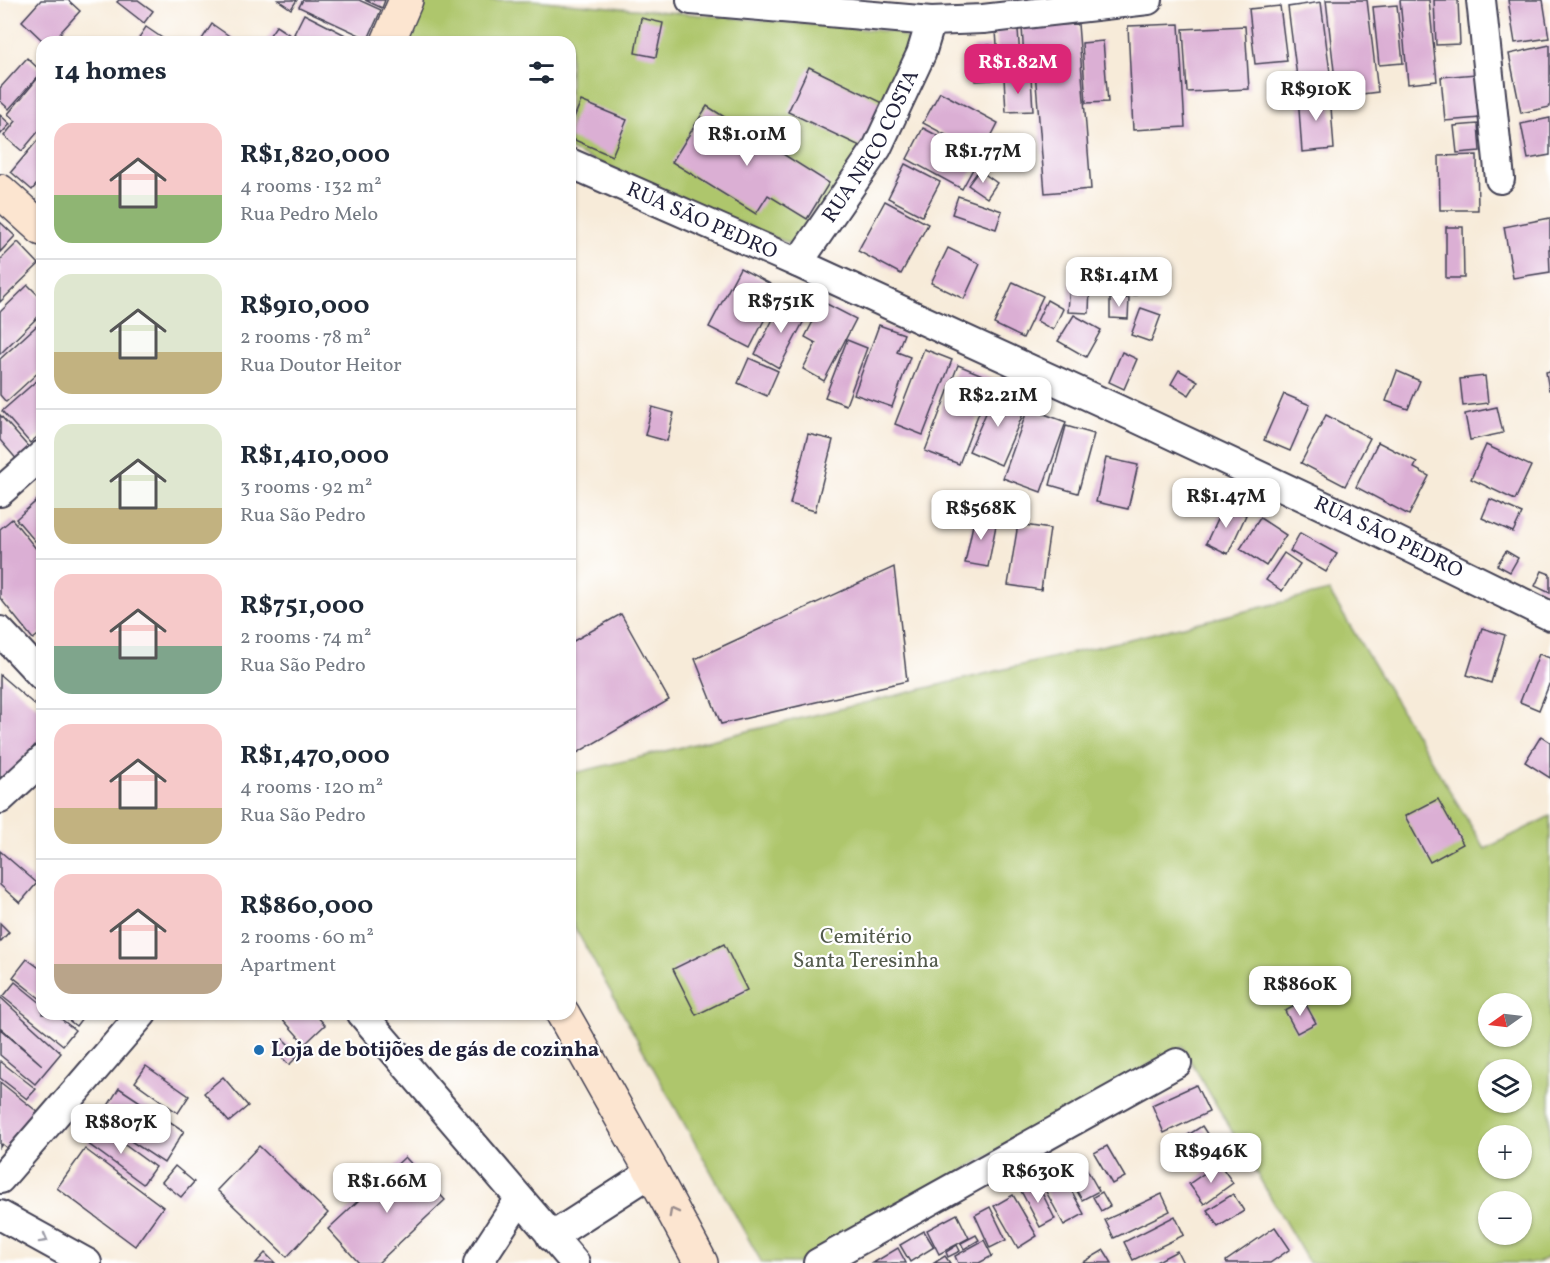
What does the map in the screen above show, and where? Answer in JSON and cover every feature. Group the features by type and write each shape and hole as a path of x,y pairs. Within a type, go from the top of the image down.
{"main road":[{"path":"391,36 406,0"},
{"path":"0,191 36,224"},
{"path":"566,1020 701,1263"}],"street":[{"path":"692,0 931,21 982,10 1148,0"},
{"path":"1481,0 1500,179"},
{"name":"RUA NECO COSTA","path":"798,263 877,148 921,54 931,21"},
{"name":"RUA SÃO PEDRO","path":"576,166 798,263 1149,424 1550,616"},
{"path":"0,492 36,460"},
{"path":"0,631 36,670"},
{"path":"0,799 36,766"},
{"path":"0,1179 137,1020"},
{"path":"367,1020 575,1263"},
{"path":"818,1263 1177,1063"},
{"path":"551,1237 652,1172"},
{"path":"478,1263 519,1200"},
{"path":"0,1215 87,1263"}],"green space":[{"path":"532,0 896,32 907,39 910,53 871,143 795,246 576,153 576,36 410,36 426,1"},
{"name":"Cemitério Santa Teresinha","path":"1329,591 1485,849 1550,816 1550,1256 1537,1263 1309,1263 1182,1046 799,1263 762,1263 576,930 576,773"}],"building":[{"path":"41,0 68,0 80,11 60,33 63,36 38,36 22,21"},
{"path":"119,0 138,0 153,11 144,23 117,2"},
{"path":"278,0 297,0 291,9"},
{"path":"303,0 359,0 381,10 369,36 362,36 299,7"},
{"path":"365,0 385,0 382,8"},
{"path":"1326,0 1367,0 1378,92 1337,97"},
{"path":"1400,0 1429,0 1437,81 1408,84"},
{"path":"1434,0 1458,0 1460,44 1436,45"},
{"path":"1508,0 1543,0 1549,38 1515,43"},
{"path":"1321,2 1330,73 1297,77 1288,7"},
{"path":"1397,5 1403,63 1379,65 1373,7"},
{"path":"1280,6 1287,61 1255,64 1249,9"},
{"path":"304,14 347,36 298,36 294,34"},
{"path":"641,18 663,23 656,57 635,53"},
{"path":"212,24 229,36 204,36"},
{"path":"1078,24 1091,189 1045,193 1034,59 1024,59 1022,27"},
{"path":"1179,24 1185,127 1133,130 1128,26"},
{"path":"276,26 291,36 269,36"},
{"path":"1245,26 1249,89 1187,92 1183,29"},
{"path":"146,27 159,36 140,36"},
{"path":"1018,30 1021,71 999,73 996,31"},
{"path":"1103,41 1108,102 1086,103 1082,43"},
{"path":"990,45 992,80 976,81 973,47"},
{"path":"1550,45 1550,107 1521,113 1509,54"},
{"path":"27,58 36,66 36,79 9,109 0,101 0,88"},
{"path":"809,67 883,103 862,147 788,112"},
{"path":"1476,74 1480,118 1445,121 1441,77"},
{"path":"1031,77 1033,111 1006,112 1004,78"},
{"path":"36,80 36,134 22,151 4,136 16,121 8,114"},
{"path":"940,92 998,123 982,154 923,123"},
{"path":"1330,93 1334,149 1302,152 1298,95"},
{"path":"581,101 627,120 612,156 576,141 576,113"},
{"path":"707,106 829,183 807,219 768,195 756,214 672,162"},
{"path":"0,115 10,124 0,135"},
{"path":"1550,118 1550,155 1528,159 1521,124"},
{"path":"1478,124 1480,151 1457,153 1454,126"},
{"path":"923,128 979,158 962,189 907,159"},
{"path":"36,142 36,185 32,190 11,172"},
{"path":"1477,155 1478,210 1440,210 1439,156"},
{"path":"905,164 940,182 922,216 888,198"},
{"path":"979,170 997,183 987,198 968,185"},
{"path":"958,196 1002,211 996,229 952,214"},
{"path":"885,201 928,224 901,274 858,251"},
{"path":"1550,218 1550,272 1513,278 1504,227"},
{"path":"0,222 15,236 0,252"},
{"path":"1446,227 1463,227 1464,278 1446,278"},
{"path":"18,242 36,261 36,267 0,302 0,260"},
{"path":"948,248 980,264 964,299 931,283"},
{"path":"740,268 780,289 750,348 709,327"},
{"path":"1104,268 1137,270 1136,295 1102,293"},
{"path":"1013,282 1043,296 1023,338 994,324"},
{"path":"1070,282 1090,283 1089,313 1068,312"},
{"path":"28,285 36,293 36,319 0,354 0,312"},
{"path":"1110,298 1129,298 1128,319 1110,318"},
{"path":"783,300 808,313 779,368 755,354"},
{"path":"1047,300 1063,309 1053,330 1037,321"},
{"path":"823,302 856,319 824,381 803,369 816,343 805,337"},
{"path":"1141,308 1161,315 1151,342 1131,335"},
{"path":"1074,315 1101,330 1086,357 1058,341"},
{"path":"879,325 904,334 897,352 910,357 892,407 854,394"},
{"path":"36,326 36,374 6,402 0,395 0,359"},
{"path":"847,340 867,348 846,405 825,397"},
{"path":"924,349 952,360 923,435 895,424"},
{"path":"1122,352 1137,359 1124,389 1109,382"},
{"path":"749,358 778,371 767,396 738,383"},
{"path":"958,365 992,379 959,464 925,451"},
{"path":"1179,370 1198,381 1189,395 1171,384"},
{"path":"1397,371 1420,381 1408,409 1386,401"},
{"path":"1550,371 1550,390 1549,390 1546,372"},
{"path":"1485,376 1488,403 1463,406 1460,379"},
{"path":"36,381 36,438 30,443 2,411"},
{"path":"996,391 1027,405 1001,465 969,451"},
{"path":"1284,394 1310,405 1290,451 1264,440"},
{"path":"652,407 674,413 667,441 645,435"},
{"path":"1497,407 1503,433 1470,440 1465,414"},
{"path":"1028,408 1066,422 1041,492 1003,478"},
{"path":"0,415 32,451 19,462 0,440"},
{"path":"1326,415 1370,438 1345,486 1301,463"},
{"path":"1066,426 1094,434 1078,493 1050,485"},
{"path":"808,434 833,440 815,511 790,504"},
{"path":"1378,442 1417,462 1414,468 1429,476 1409,515 1356,487"},
{"path":"1486,445 1531,466 1515,500 1471,479"},
{"path":"1106,458 1138,465 1128,509 1096,502"},
{"path":"1490,499 1522,513 1513,532 1482,518"},
{"path":"36,501 36,542 16,519"},
{"path":"1224,505 1246,515 1228,554 1206,543"},
{"path":"975,515 997,520 988,567 965,563"},
{"path":"1260,518 1286,535 1266,566 1240,549"},
{"path":"12,519 36,549 36,637 33,639 0,598 0,529"},
{"path":"1018,524 1050,529 1041,590 1008,585"},
{"path":"1300,533 1337,554 1326,572 1290,551"},
{"path":"1506,551 1518,558 1510,572 1497,565"},
{"path":"1284,553 1300,564 1282,591 1266,580"},
{"path":"894,567 907,681 721,724 695,659"},
{"path":"1542,571 1550,574 1550,593 1535,586"},
{"path":"621,614 669,700 576,754 576,640"},
{"path":"1482,628 1505,635 1491,683 1467,675"},
{"path":"1539,654 1550,658 1550,682 1539,710 1520,702"},
{"path":"0,675 36,706 36,744 0,786"},
{"path":"1541,736 1550,742 1550,778 1525,762"},
{"path":"1438,799 1463,844 1430,862 1405,816"},
{"path":"0,851 36,882 20,903 0,885"},
{"path":"0,923 9,932 0,942"},
{"path":"724,944 747,990 696,1015 673,969"},
{"path":"27,959 36,966 36,995 13,977"},
{"path":"15,982 36,999 36,1020 62,1020 75,1030 63,1045 3,997"},
{"path":"0,997 61,1053 35,1084 0,1055 0,1029 42,1065 0,1027"},
{"path":"1304,1001 1316,1023 1297,1033 1285,1011"},
{"path":"68,1020 80,1020 76,1026"},
{"path":"283,1020 320,1020 325,1025 305,1044"},
{"path":"283,1039 299,1055 289,1065 274,1049"},
{"path":"0,1061 36,1089 27,1099 0,1078"},
{"path":"146,1066 189,1096 178,1113 135,1082"},
{"path":"223,1077 248,1106 229,1122 204,1093"},
{"path":"0,1082 39,1113 9,1150 2,1144 0,1147"},
{"path":"1196,1085 1209,1112 1164,1133 1152,1105"},
{"path":"119,1088 184,1131 164,1163 99,1120"},
{"path":"1202,1126 1218,1151 1193,1167 1177,1142"},
{"path":"100,1127 155,1167 143,1184 87,1143"},
{"path":"259,1146 328,1213 287,1257 217,1190"},
{"path":"1107,1146 1125,1177 1112,1184 1094,1153"},
{"path":"85,1149 163,1207 135,1246 57,1188"},
{"path":"405,1157 445,1200 378,1263 359,1263 328,1229"},
{"path":"1081,1159 1099,1191 1082,1200 1064,1168"},
{"path":"1056,1162 1084,1214 1064,1225 1036,1173"},
{"path":"1219,1163 1233,1183 1204,1204 1189,1184"},
{"path":"175,1166 194,1182 181,1197 162,1182"},
{"path":"1036,1181 1055,1219 1040,1227 1020,1189"},
{"path":"1102,1192 1110,1206 1101,1211 1093,1197"},
{"path":"1162,1194 1170,1211 1114,1238 1105,1220"},
{"path":"1233,1194 1244,1211 1218,1227 1207,1210"},
{"path":"1013,1195 1037,1236 1018,1248 994,1206"},
{"path":"990,1207 1006,1240 990,1248 975,1215"},
{"path":"957,1214 969,1238 939,1254 927,1230"},
{"path":"1175,1216 1184,1235 1133,1260 1124,1242"},
{"path":"1275,1227 1290,1249 1270,1263 1227,1263 1226,1261"},
{"path":"924,1231 934,1247 910,1262 900,1245"},
{"path":"976,1235 979,1240 964,1249 961,1243"},
{"path":"984,1240 992,1256 979,1263 958,1263 955,1256"},
{"path":"957,1245 960,1251 948,1257 946,1252"},
{"path":"898,1248 906,1263 873,1263"},
{"path":"1104,1250 1112,1263 1082,1263"},
{"path":"1177,1251 1183,1263 1154,1263"},
{"path":"265,1253 275,1263 256,1263"},
{"path":"945,1256 950,1263 934,1263"}],"place":[{"name":"Loja de botijões de gás de cozinha","path":"259,1050"}]}
